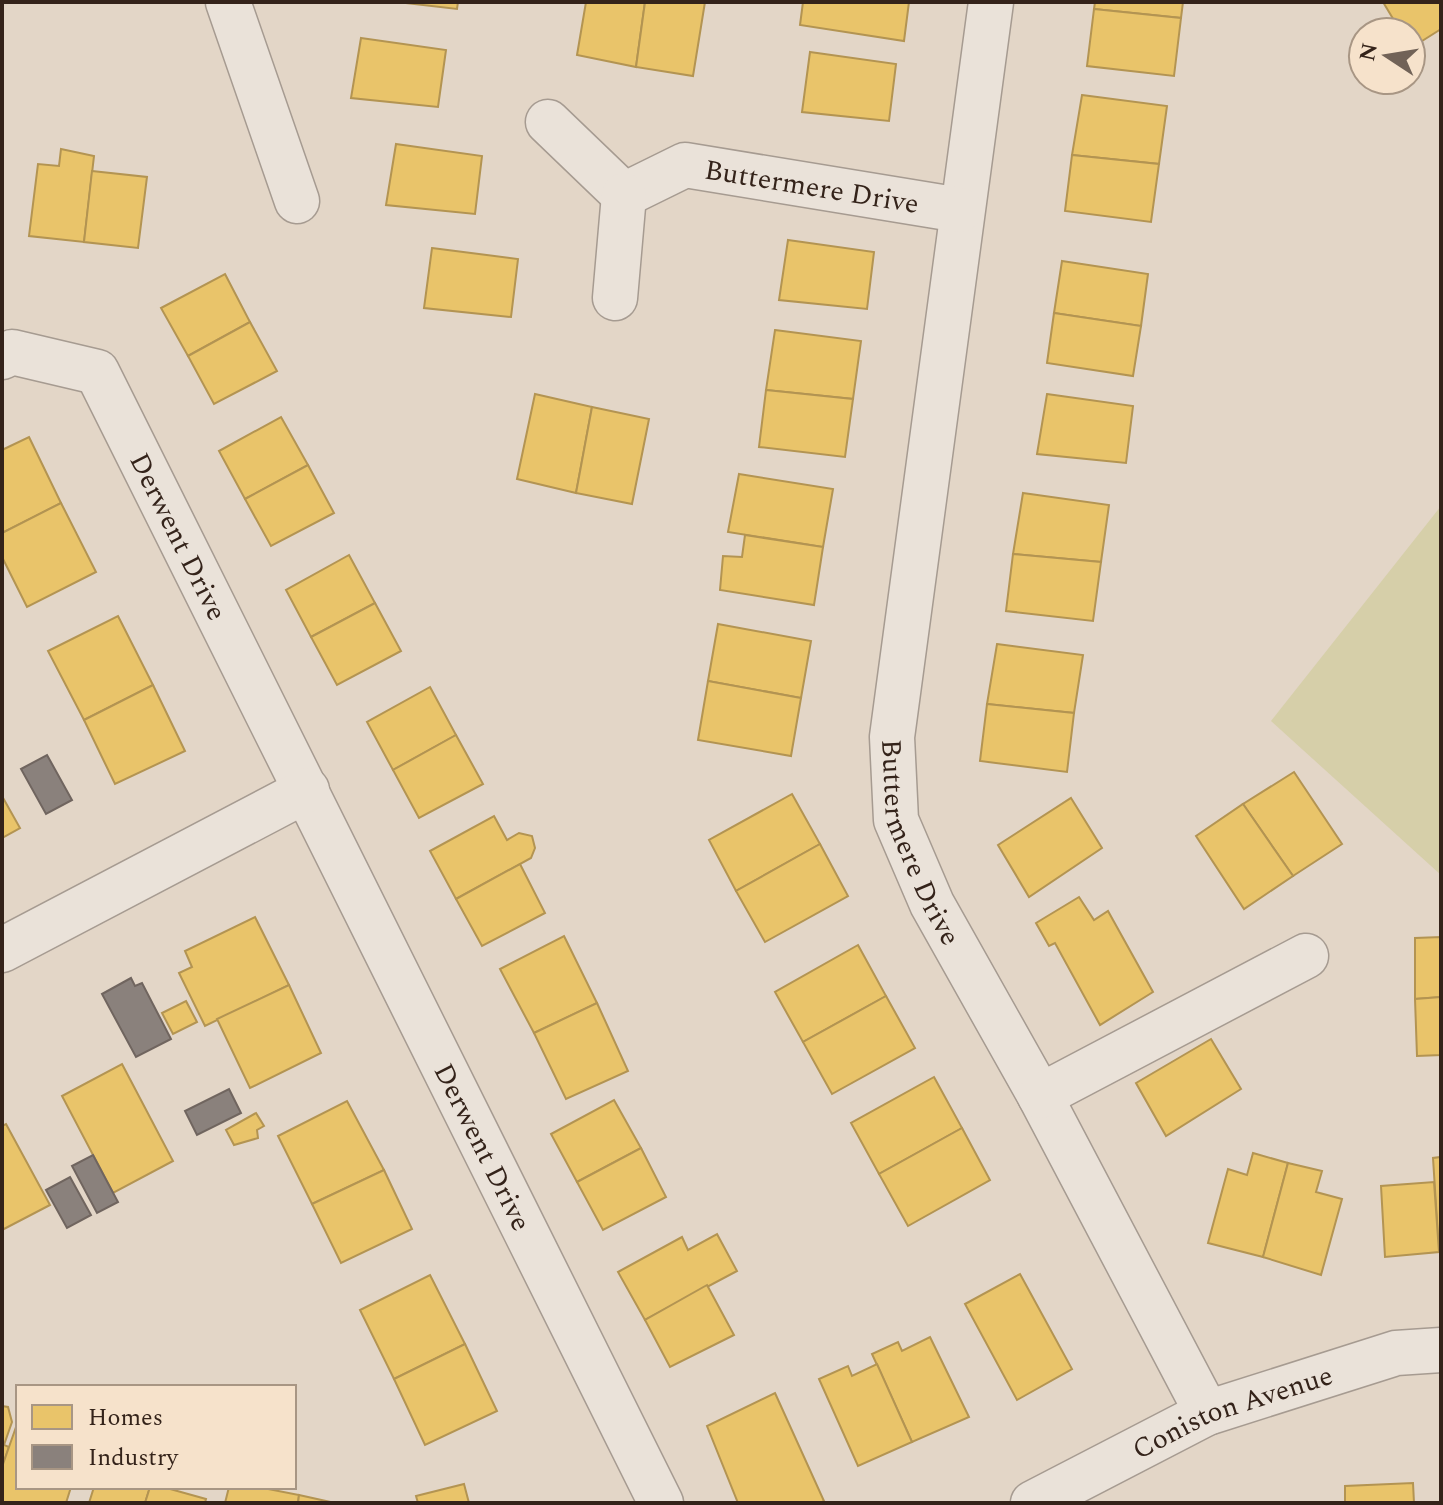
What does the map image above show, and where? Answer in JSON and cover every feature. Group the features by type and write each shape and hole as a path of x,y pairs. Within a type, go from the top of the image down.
{"street":[{"path":"228,2 297,201"},
{"name":"Buttermere Drive","path":"991,2 960,210 892,737 896,820 932,904 1040,1096 1207,1413"},
{"path":"548,122 624,195 615,298"},
{"name":"Buttermere Drive","path":"624,195 685,165 960,210"},
{"name":"Derwent Drive","path":"2,357 12,352 97,372 661,1503"},
{"path":"2,950 307,790"},
{"path":"1040,1096 1306,956"},
{"name":"Coniston Avenue","path":"1033,1503 1207,1413 1396,1353 1441,1350"}],"shaded area":[{"path":"1441,506 1441,875 1271,721"}],"building: Homes":[{"path":"397,2 458,2 457,9"},
{"path":"586,2 645,2 636,67 577,55"},
{"path":"645,2 705,2 693,76 636,67"},
{"path":"803,2 909,2 904,41 800,25"},
{"path":"1095,2 1183,2 1181,18 1094,9"},
{"path":"1383,2 1441,2 1441,29 1427,38 1427,16 1391,16"},
{"path":"1094,9 1181,18 1174,76 1087,66"},
{"path":"361,38 446,50 438,107 351,98"},
{"path":"810,52 896,64 889,121 802,112"},
{"path":"1082,95 1167,106 1159,164 1072,155"},
{"path":"396,144 482,156 475,214 386,205"},
{"path":"61,149 94,156 84,242 29,236 38,164 59,166"},
{"path":"1072,155 1159,164 1151,222 1065,211"},
{"path":"92,171 147,177 138,248 84,242"},
{"path":"788,240 874,252 867,309 779,300"},
{"path":"432,248 518,259 511,317 424,308"},
{"path":"1062,261 1148,274 1141,326 1054,313"},
{"path":"225,274 250,322 188,356 161,308"},
{"path":"1054,313 1141,326 1133,376 1047,363"},
{"path":"250,322 277,371 214,404 188,356"},
{"path":"775,330 861,341 853,399 766,390"},
{"path":"766,390 853,399 845,457 759,447"},
{"path":"535,394 592,407 576,493 517,479"},
{"path":"1047,394 1133,406 1126,463 1037,454"},
{"path":"592,407 649,419 632,504 576,493"},
{"path":"281,417 308,465 245,499 219,451"},
{"path":"29,437 61,503 2,533 2,450"},
{"path":"308,465 334,513 271,546 245,499"},
{"path":"739,474 833,489 823,547 728,532"},
{"path":"1023,493 1109,505 1101,562 1013,554"},
{"path":"61,503 96,572 27,607 2,557 2,533"},
{"path":"745,535 823,547 814,605 720,590 723,556 742,557"},
{"path":"1013,554 1101,562 1093,621 1006,611"},
{"path":"349,555 375,603 311,637 286,590"},
{"path":"375,603 401,651 337,685 311,637"},
{"path":"118,616 153,685 84,720 48,651"},
{"path":"718,624 811,641 801,698 708,681"},
{"path":"997,644 1083,655 1074,713 987,704"},
{"path":"708,681 801,698 791,756 698,740"},
{"path":"153,685 185,751 115,784 84,720"},
{"path":"430,687 456,735 393,770 367,722"},
{"path":"987,704 1074,713 1067,772 980,761"},
{"path":"456,735 483,784 419,818 393,770"},
{"path":"1294,772 1342,844 1293,876 1243,804"},
{"path":"792,794 820,844 736,891 709,840"},
{"path":"2,796 20,828 2,838"},
{"path":"1071,798 1102,848 1029,897 998,845"},
{"path":"1243,804 1293,876 1244,909 1196,836"},
{"path":"494,816 507,840 519,833 532,836 535,848 531,858 456,899 430,851"},
{"path":"820,844 848,896 765,942 736,891"},
{"path":"520,864 545,913 482,946 456,899"},
{"path":"1079,897 1094,920 1108,911 1153,992 1100,1025 1055,943 1049,946 1036,923"},
{"path":"255,917 289,985 205,1026 179,973 192,967 185,951"},
{"path":"564,936 597,1003 534,1033 500,969"},
{"path":"1441,937 1441,997 1415,999 1415,938"},
{"path":"858,945 886,996 803,1042 775,992"},
{"path":"289,985 321,1053 250,1088 217,1019"},
{"path":"886,996 915,1048 832,1094 803,1042"},
{"path":"1441,997 1441,1055 1417,1056 1415,999"},
{"path":"186,1001 197,1022 173,1034 162,1013"},
{"path":"597,1003 628,1071 566,1099 534,1033"},
{"path":"1211,1039 1241,1089 1166,1136 1136,1083"},
{"path":"122,1064 173,1161 113,1193 62,1096"},
{"path":"934,1077 962,1128 879,1174 851,1123"},
{"path":"614,1100 641,1148 577,1182 551,1134"},
{"path":"347,1101 384,1170 312,1204 278,1136"},
{"path":"256,1113 264,1126 257,1130 258,1138 234,1145 226,1130"},
{"path":"6,1124 50,1205 2,1230 2,1126"},
{"path":"962,1128 990,1180 908,1226 879,1174"},
{"path":"641,1148 666,1197 603,1230 577,1182"},
{"path":"1253,1153 1288,1163 1263,1257 1208,1243 1228,1169 1247,1175"},
{"path":"1441,1157 1441,1252 1439,1252 1433,1158"},
{"path":"1288,1163 1322,1171 1316,1192 1342,1199 1321,1275 1263,1257"},
{"path":"384,1170 412,1229 341,1263 312,1204"},
{"path":"1434,1182 1439,1252 1385,1257 1381,1186"},
{"path":"717,1234 737,1271 645,1320 618,1272 682,1237 688,1250"},
{"path":"1020,1274 1072,1369 1017,1400 965,1304"},
{"path":"430,1275 465,1344 394,1379 360,1310"},
{"path":"707,1285 734,1335 670,1367 645,1320"},
{"path":"930,1337 969,1417 912,1442 872,1354 898,1342 902,1351"},
{"path":"465,1344 497,1411 425,1445 394,1379"},
{"path":"877,1364 912,1442 858,1466 819,1379 848,1366 852,1376"},
{"path":"775,1393 824,1501 820,1503 738,1503 707,1426"},
{"path":"2,1406 8,1407 12,1422 4,1445 9,1447 2,1467"},
{"path":"16,1427 16,1489 70,1489 66,1503 2,1503 2,1467"},
{"path":"1413,1483 1414,1503 1345,1503 1345,1486"},
{"path":"464,1484 469,1503 418,1503 416,1496"},
{"path":"93,1489 149,1489 145,1503 89,1503"},
{"path":"149,1489 170,1489 206,1499 205,1503 145,1503"},
{"path":"228,1489 268,1489 299,1495 298,1503 225,1503"},
{"path":"299,1495 335,1503 298,1503"}],"building: Industry":[{"path":"47,755 72,800 46,814 21,769"},
{"path":"131,978 135,986 142,983 171,1039 136,1057 102,994"},
{"path":"229,1089 241,1113 197,1135 185,1111"},
{"path":"93,1155 118,1202 97,1213 72,1166"},
{"path":"70,1177 91,1215 67,1228 46,1190"}]}
